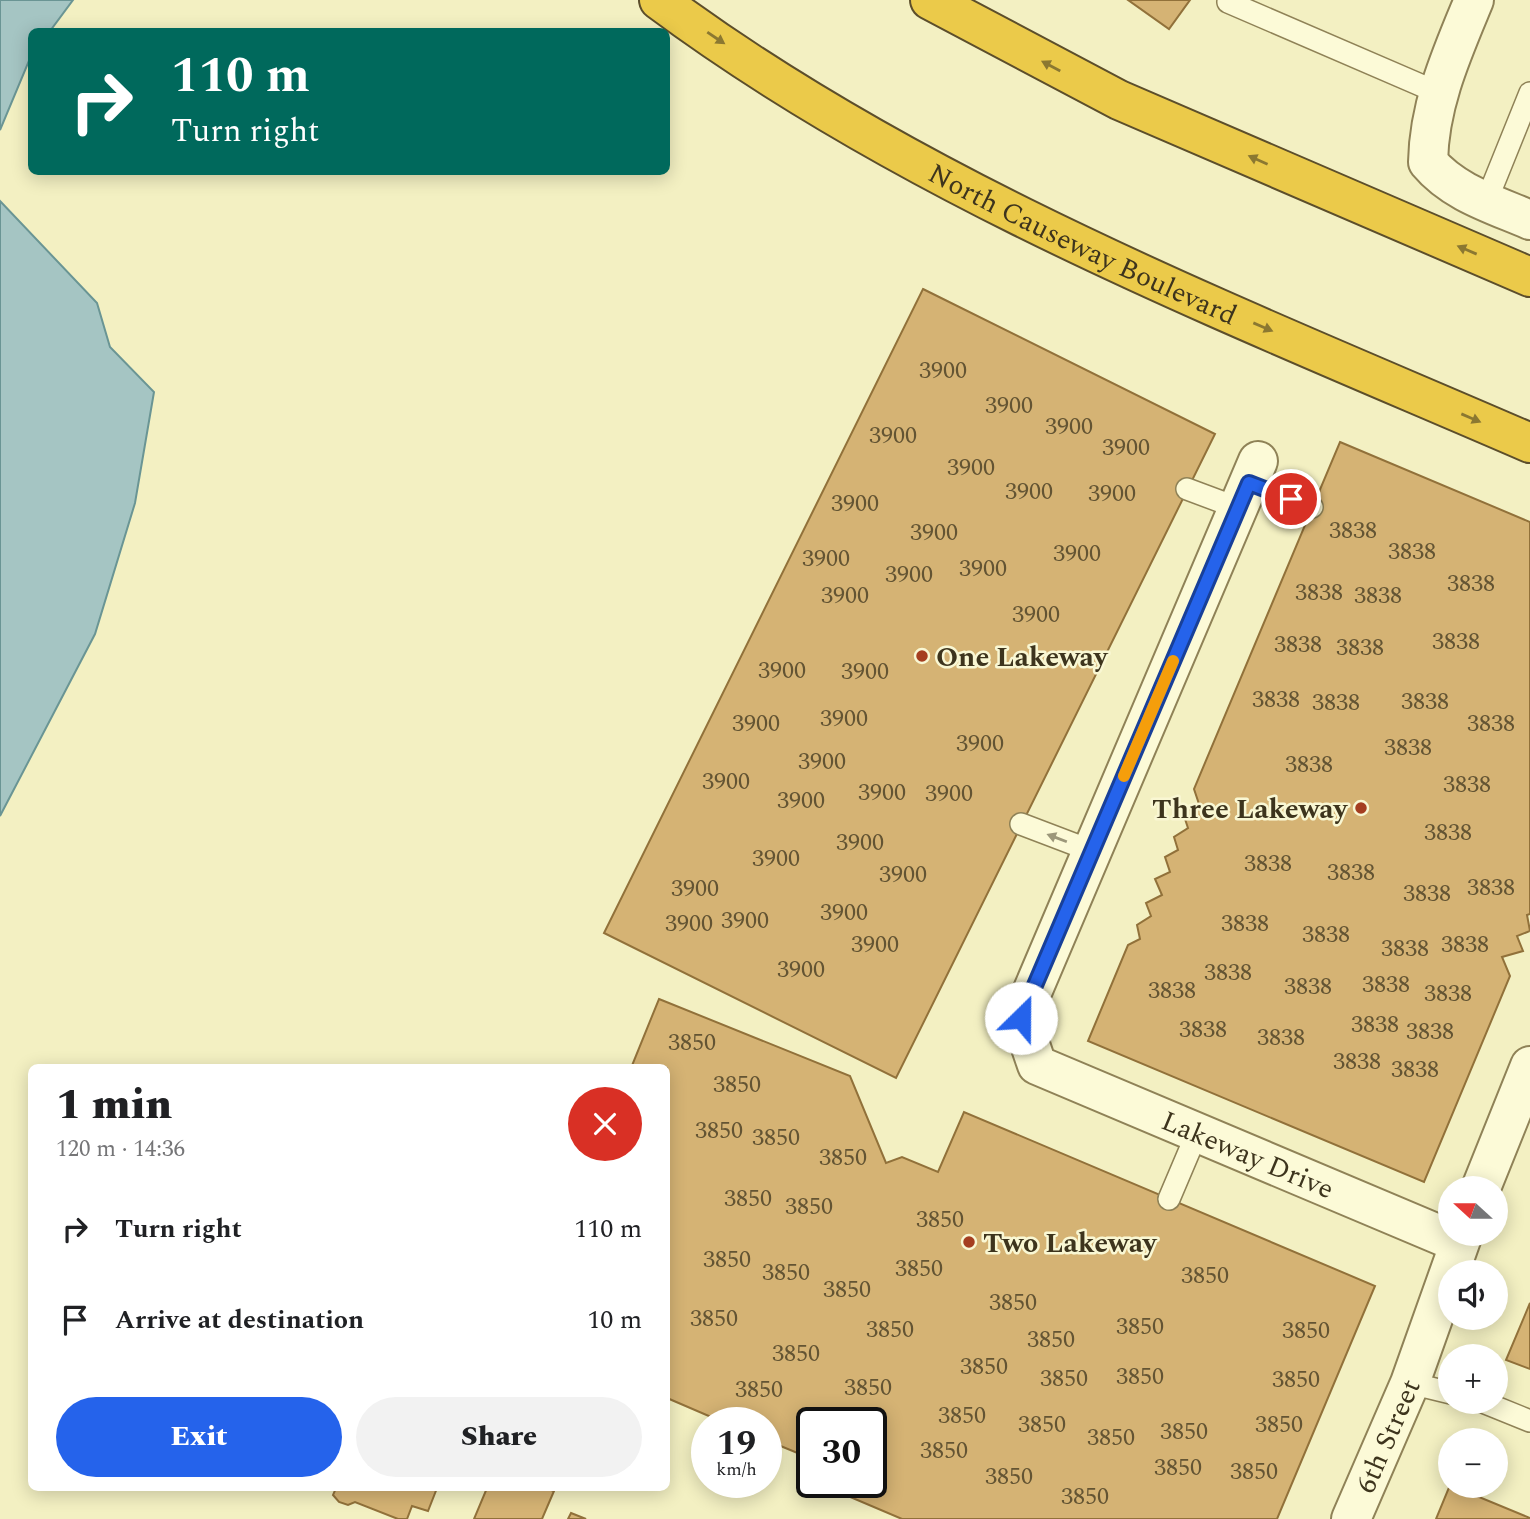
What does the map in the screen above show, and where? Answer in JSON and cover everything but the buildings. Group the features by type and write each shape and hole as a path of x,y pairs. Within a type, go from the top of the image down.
{"highway":[{"name":"North Causeway Boulevard","path":"659,0 835,117 976,192 1174,289 1530,443"},
{"path":"930,0 1130,105 1530,277"}],"street":[{"path":"1474,0 1439,93 1428,131 1428,162 1441,178 1486,202 1530,220"},
{"path":"1092,851 1249,484"},
{"name":"Lakeway Drive","path":"1092,851 1021,1018 1037,1065 1438,1230"},
{"path":"1486,1176 1530,1066"},
{"name":"6th Street","path":"1351,1519 1410,1383 1459,1246"}],"lane":[{"path":"1228,2 1439,93"},
{"path":"1486,202 1530,93"},
{"path":"1187,489 1249,484 1312,507"},
{"path":"1021,824 1092,851"},
{"path":"1169,1199 1197,1133"},
{"path":"1410,1383 1438,1390"},
{"path":"1508,1412 1530,1421"}],"water":[{"path":"0,0 73,0 52,28 28,28 28,63 0,130"},
{"path":"0,201 97,303 110,347 154,392 135,503 95,634 0,816"}],"slow traffic":[{"path":"1124,776 1173,661"}],"place":[{"name":"One Lakeway","path":"922,656"},
{"name":"Three Lakeway","path":"1361,808"},
{"name":"Two Lakeway","path":"969,1242"}],"route":[{"path":"1021,1018 1249,483 1291,499"}]}
